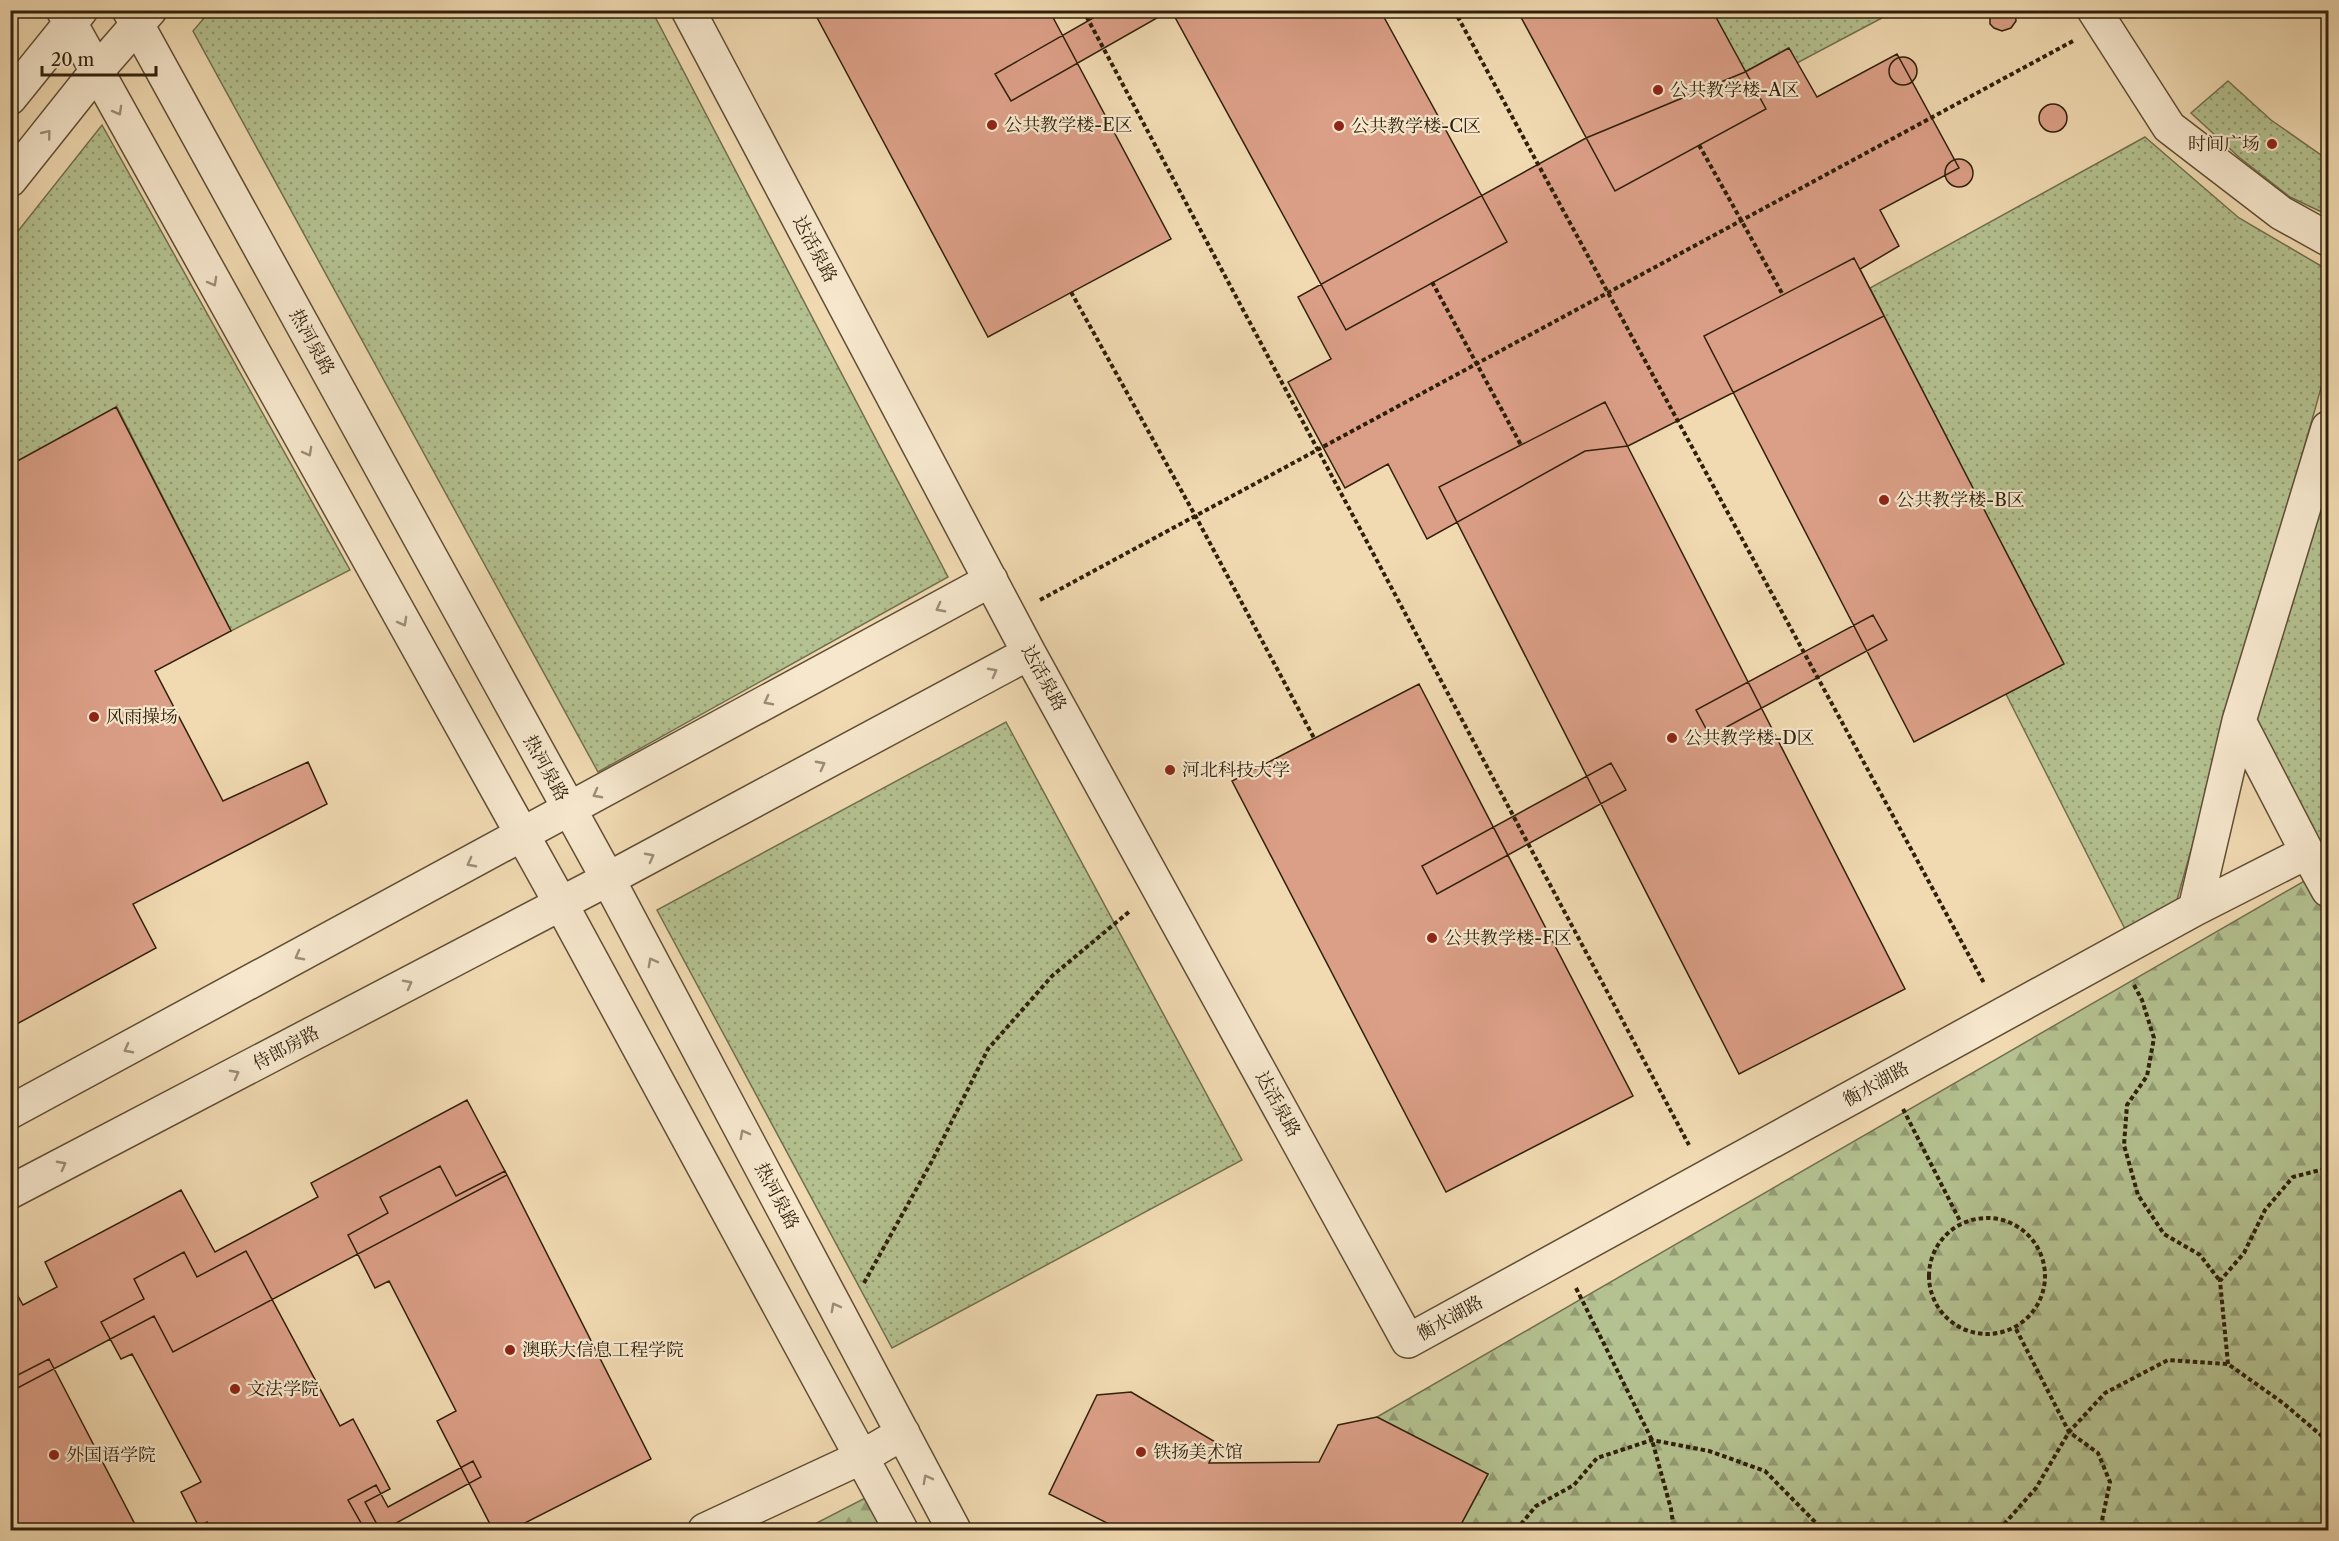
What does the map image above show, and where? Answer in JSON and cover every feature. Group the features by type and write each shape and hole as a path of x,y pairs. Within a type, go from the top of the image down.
{"lane":[{"name":"达活泉路","path":"688,10 1029,653 1408,1341"},
{"path":"71,15 96,72 561,904 900,1530"},
{"path":"10,98 71,15"},
{"path":"10,180 139,16"},
{"name":"热河泉路","path":"139,16 608,879 954,1530"},
{"path":"2098,17 2169,127 2282,213 2328,239"},
{"path":"2195,909 2238,721 2328,428"},
{"path":"10,1112 991,580"},
{"name":"侍郎房路","path":"10,1192 561,904 1029,653"},
{"path":"2238,721 2328,890"},
{"name":"衡水湖路","path":"1408,1341 2195,909 2307,852"},
{"path":"705,1530 862,1457 903,1433"}],"path":[{"path":"1083,10 1706,1177"},
{"path":"1454,10 2001,1016"},
{"path":"1010,616 1741,220 2098,17"},
{"path":"1699,145 1783,295"},
{"path":"1432,282 1521,445"},
{"path":"1071,292 1196,517 1314,738"},
{"path":"843,1320 932,1161 988,1049 1052,976 1159,888"},
{"path":"2116,952 2142,1000 2154,1038 2147,1076 2127,1105 2124,1144 2138,1195 2164,1234 2200,1255 2220,1281 2228,1364"},
{"path":"1887,1078 1961,1224"},
{"path":"2220,1281 2244,1253 2265,1210 2293,1177 2328,1168"},
{"path":"1981,1217 2001,1219 2019,1227 2034,1240 2044,1259 2046,1279 2042,1298 2032,1316 2015,1328 1998,1335 1979,1334 1962,1329 1946,1318 1936,1303 1929,1285 1929,1267 1935,1249 1946,1234 1961,1224 1981,1217"},
{"path":"1561,1257 1652,1440 1671,1509 1674,1530"},
{"path":"2015,1328 2069,1432 2098,1454 2110,1482 2100,1530"},
{"path":"1999,1530 2036,1488 2069,1432 2104,1393 2168,1360 2228,1364 2283,1403 2322,1436 2328,1453"},
{"path":"2322,1436 2328,1431"},
{"path":"1516,1530 1536,1506 1574,1485 1598,1458 1652,1440 1708,1451 1765,1471 1818,1525 1826,1530"}],"green space":[{"path":"210,11 652,11 948,577 598,772 193,31"},
{"path":"1712,11 1895,11 1797,63 1788,48 1745,72"},
{"path":"2228,81 2271,120 2328,160 2328,215 2290,197 2240,158 2191,113"},
{"path":"102,125 350,570 231,631 117,407 11,465 11,240"},
{"path":"2145,137 2239,218 2328,270 2328,363 2175,907 2127,933 2006,694 2063,664 1870,288"},
{"path":"2328,470 2328,865 2250,723"},
{"path":"1006,722 1242,1160 892,1348 657,910"},
{"path":"2313,876 2328,904 2328,1530 1458,1530 1488,1474 1377,1417"},
{"path":"871,1495 889,1530 803,1530"}],"building":[{"name":"公共教学楼-E区","path":"813,10 1049,10 1171,239 988,337"},
{"path":"1107,10 1171,10 1011,101 995,74"},
{"name":"公共教学楼-C区","path":"1171,10 1380,10 1507,242 1346,330"},
{"name":"公共教学楼-A区","path":"1517,10 1712,10 1766,109 1615,191"},
{"path":"1990,10 2015,10 2016,21 2011,28 2002,31 1990,24"},
{"path":"1789,48 1817,97 1897,54 1959,168 1880,210 1899,246 1860,269 1884,316 1628,446 1585,451 1427,539 1388,464 1345,488 1288,382 1331,359 1298,297 1586,138 1745,72"},
{"path":"1903,57 1913,61 1917,71 1913,81 1903,85 1893,81 1889,71 1893,61"},
{"path":"2053,104 2063,108 2067,118 2063,128 2053,132 2043,128 2039,118 2043,108"},
{"path":"1959,159 1969,163 1973,173 1969,183 1959,187 1949,183 1945,173 1949,163"},
{"name":"公共教学楼-B区","path":"1854,258 2064,664 1914,742 1704,336"},
{"name":"公共教学楼-D区","path":"1605,402 1905,989 1739,1074 1439,487"},
{"name":"风雨操场","path":"116,407 231,631 155,671 223,801 308,762 327,804 133,904 156,948 15,1025 10,1016 10,465"},
{"path":"1873,615 1887,640 1710,736 1696,710"},
{"name":"公共教学楼-F区","path":"1419,684 1633,1096 1446,1192 1232,781"},
{"path":"1611,763 1626,790 1437,894 1422,866"},
{"path":"467,1100 507,1175 173,1352 154,1316 10,1392 10,1282 23,1305 57,1287 45,1262 181,1190 215,1252 318,1197 311,1183"},
{"name":"澳联大信息工程学院","path":"440,1166 456,1196 505,1171 651,1459 511,1530 493,1530 437,1421 456,1411 389,1281 375,1288 348,1235 388,1213 380,1197"},
{"name":"文法学院","path":"246,1251 340,1426 353,1419 390,1489 365,1502 380,1530 212,1530 207,1522 199,1527 181,1492 201,1482 132,1354 121,1359 101,1322 144,1299 134,1279 184,1252 197,1277"},
{"name":"外国语学院","path":"49,1359 138,1530 10,1530 10,1379"},
{"name":"铁扬美术馆","path":"1131,1392 1217,1443 1209,1463 1319,1462 1338,1425 1377,1417 1488,1474 1458,1530 1121,1530 1049,1494 1097,1395"},
{"path":"473,1461 481,1477 396,1523 399,1530 365,1530 348,1500 376,1485 388,1507"}],"place":[{"name":"公共教学楼-A区","path":"1658,90"},
{"name":"公共教学楼-E区","path":"992,125"},
{"name":"公共教学楼-C区","path":"1339,126"},
{"name":"时间广场","path":"2272,144"},
{"name":"公共教学楼-B区","path":"1884,500"},
{"name":"风雨操场","path":"94,717"},
{"name":"公共教学楼-D区","path":"1672,738"},
{"name":"河北科技大学","path":"1170,770"},
{"name":"公共教学楼-F区","path":"1432,938"},
{"name":"澳联大信息工程学院","path":"510,1350"},
{"name":"文法学院","path":"235,1389"},
{"name":"铁扬美术馆","path":"1141,1452"},
{"name":"外国语学院","path":"54,1455"}]}
